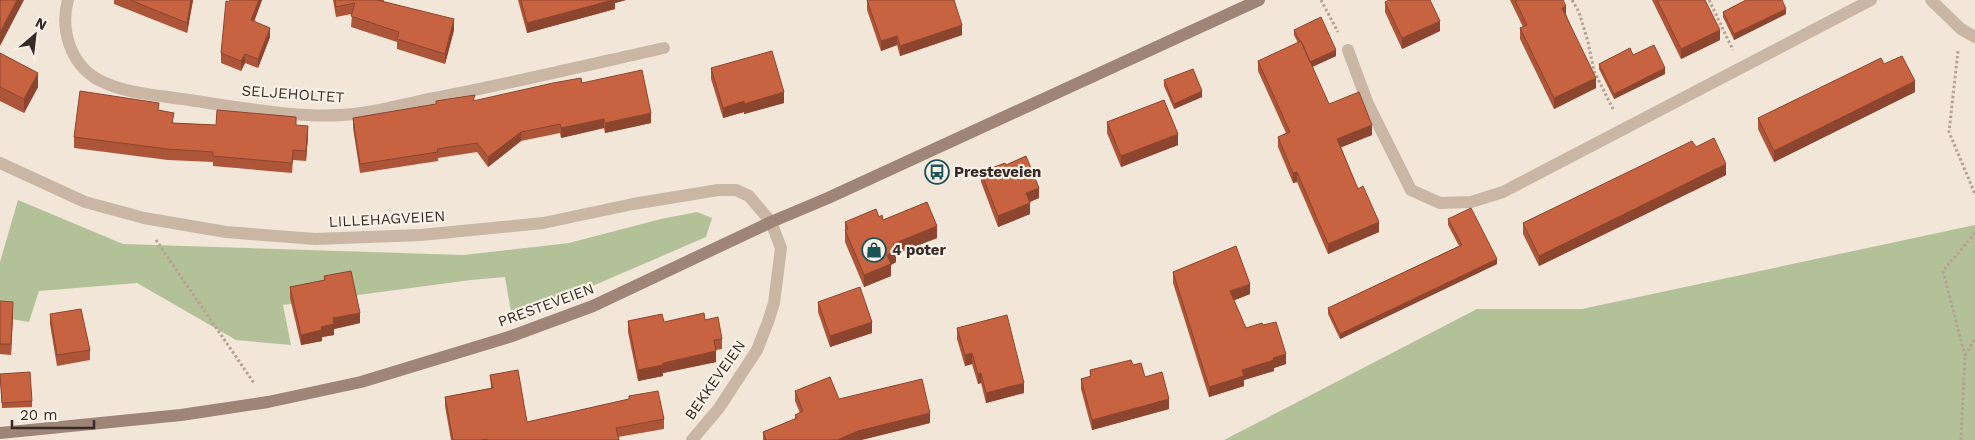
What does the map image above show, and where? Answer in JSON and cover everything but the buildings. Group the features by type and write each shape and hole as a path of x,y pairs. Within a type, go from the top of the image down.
{"main road":[{"name":"PRESTEVEIEN","path":"0,434 181,415 268,402 361,382 509,337 593,306 771,222 828,198 1259,0"}],"street":[{"name":"SELJEHOLTET","path":"68,0 66,7 66,35 78,62 96,78 127,90 247,109 310,114 353,114 464,92 664,48"},
{"path":"1348,50 1368,104 1412,190 1440,204 1471,202 1502,192 1871,0"},
{"path":"1932,0 1961,28 1975,37"},
{"name":"LILLEHAGVEIEN","path":"0,164 84,202 144,218 226,232 285,237 315,239 421,236 543,224 634,204 718,190 736,190 749,196 771,222"},
{"name":"BEKKEVEIEN","path":"692,440 719,408 757,350 768,322 774,303 780,248 771,222"}],"path":[{"path":"1321,0 1348,50"},
{"path":"1572,0 1588,42 1594,71 1623,130"},
{"path":"1709,0 1734,52 1738,70"},
{"path":"1961,28 1949,132 1975,194"},
{"path":"1961,440 1966,356 1943,272 1975,233"},
{"path":"147,237 156,240 268,402"},
{"path":"1966,356 1975,338"}],"green space":[{"path":"18,200 123,244 463,255 569,243 661,219 697,212 712,218 706,237 574,294 512,318 505,277 283,305 291,345 236,340 137,283 39,291 29,322 0,317 0,262"},
{"path":"1975,225 1975,440 1224,440 1477,309 1582,309"}],"place":[{"name":"Presteveien","path":"937,172"},
{"name":"4 poter","path":"874,250"}]}
